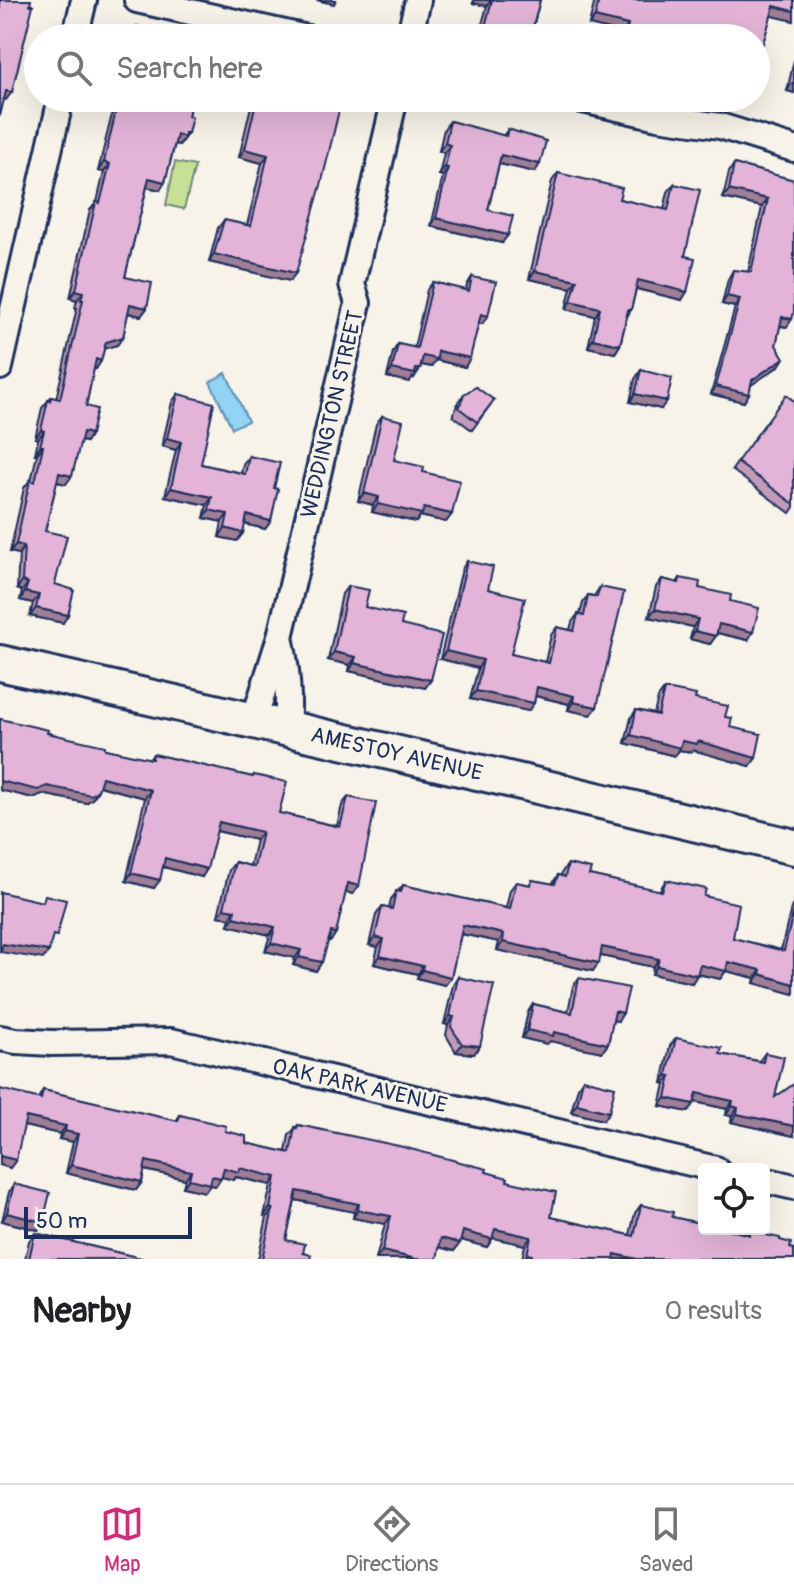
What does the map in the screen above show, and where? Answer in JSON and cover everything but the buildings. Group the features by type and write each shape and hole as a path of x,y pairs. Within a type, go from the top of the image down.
{"street":[{"path":"78,24 84,0"},
{"path":"137,0 244,24"},
{"path":"412,24 418,0"},
{"path":"0,367 58,112"},
{"name":"WEDDINGTON STREET","path":"254,720 280,637 358,303 352,284 392,112"},
{"path":"636,112 720,126 794,149"},
{"name":"WEDDINGTON STREET","path":"280,637 286,663 287,727"},
{"name":"AMESTOY AVENUE","path":"0,663 287,727 794,847"},
{"name":"OAK PARK AVENUE","path":"0,1038 52,1043 171,1041 698,1165"},
{"path":"770,1181 794,1187"}],"green space":[{"path":"175,162 195,166 184,209 166,205"}],"water":[{"path":"226,373 248,421 232,428 210,382"}]}
